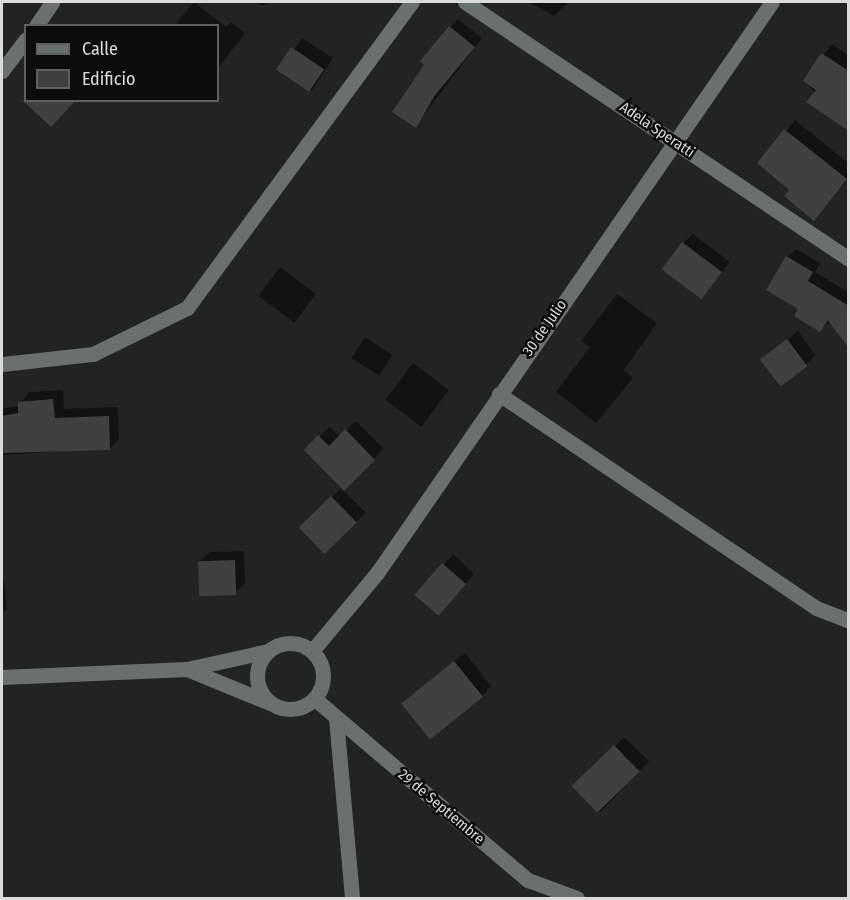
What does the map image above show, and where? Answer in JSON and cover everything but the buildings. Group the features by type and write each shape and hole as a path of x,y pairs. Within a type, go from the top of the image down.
{"street":[{"path":"37,24 52,2"},
{"path":"2,364 93,354 188,308 412,2"},
{"name":"Adela Speratti","path":"465,2 849,258"},
{"name":"30 de Julio","path":"312,651 377,573 772,2"},
{"path":"2,71 24,42"},
{"path":"499,394 816,608 849,620"},
{"path":"2,677 187,669 268,651 287,643 312,651 324,676 315,699 295,710 273,705 187,669"},
{"path":"268,651 257,679 273,705"},
{"name":"29 de Septiembre","path":"315,699 528,880 577,898"},
{"path":"336,718 352,898"}]}
